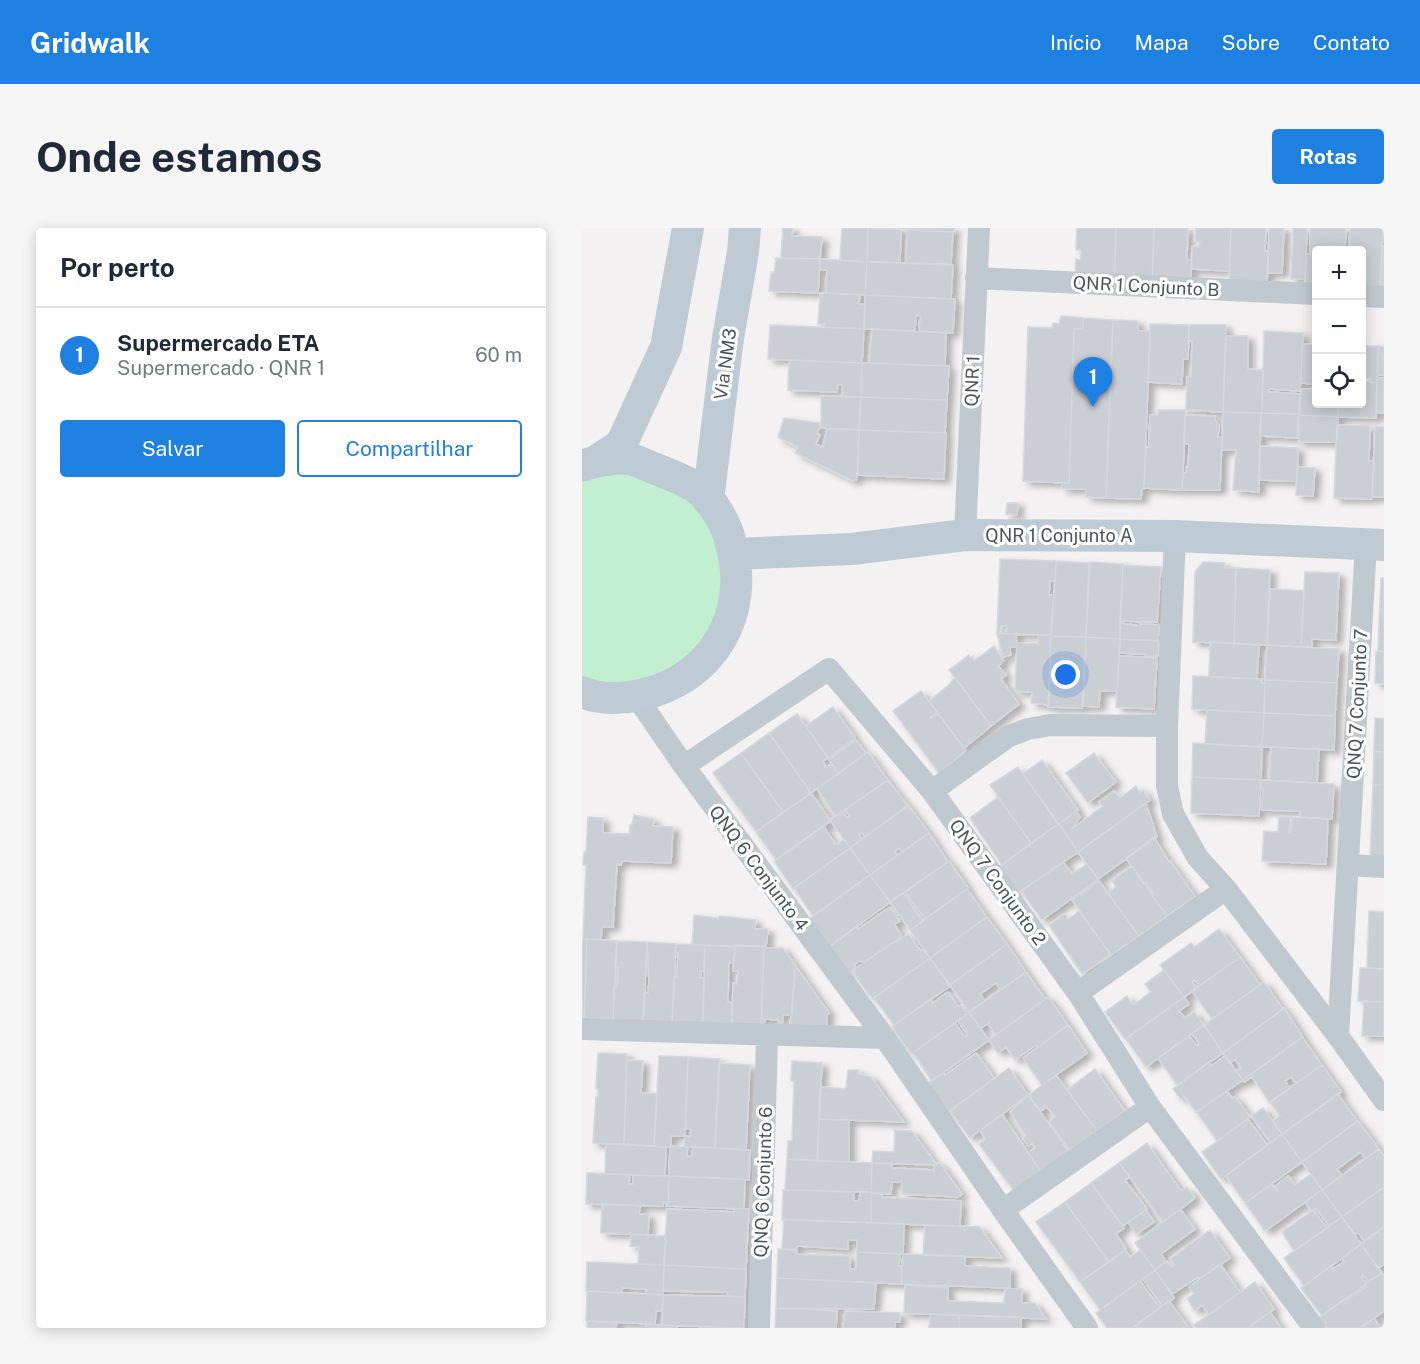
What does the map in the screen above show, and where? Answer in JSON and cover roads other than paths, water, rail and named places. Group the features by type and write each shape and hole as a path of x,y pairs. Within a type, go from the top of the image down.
{"main road":[{"path":"589,464 621,445 666,347 688,228"},
{"name":"Via NM3","path":"708,500 745,228"},
{"path":"582,692 625,699 662,690 694,671 720,643 735,608 738,566 727,527 703,493 688,482 630,459 589,464"},
{"name":"QNR 1 Conjunto A","path":"734,554 852,549 965,535 1175,536 1375,544"}],"street":[{"name":"QNR 1","path":"965,535 979,228"},
{"name":"QNR 1 Conjunto B","path":"976,278 1312,294"},
{"path":"1366,296 1384,297"},
{"path":"1175,536 1167,726 1167,786 1173,814 1198,858 1226,889 1384,1100"},
{"name":"QNQ 7 Conjunto 7","path":"1338,1036 1348,865 1375,544"},
{"name":"QNQ 7 Conjunto 2","path":"684,766 829,669 933,791 1078,993 1150,1107 1314,1328"},
{"name":"QNQ 6 Conjunto 4","path":"636,696 684,766 885,1038 1087,1328"},
{"path":"933,791 1009,736 1028,729 1050,725 1167,726"},
{"path":"1348,865 1384,867"},
{"path":"1078,993 1226,889"},
{"path":"582,1029 885,1038"},
{"name":"QNQ 6 Conjunto 6","path":"759,1328 767,1036"},
{"path":"1003,1210 1150,1107"}],"place":[{"name":"Supermercado ETA","path":"1093,407"}]}
